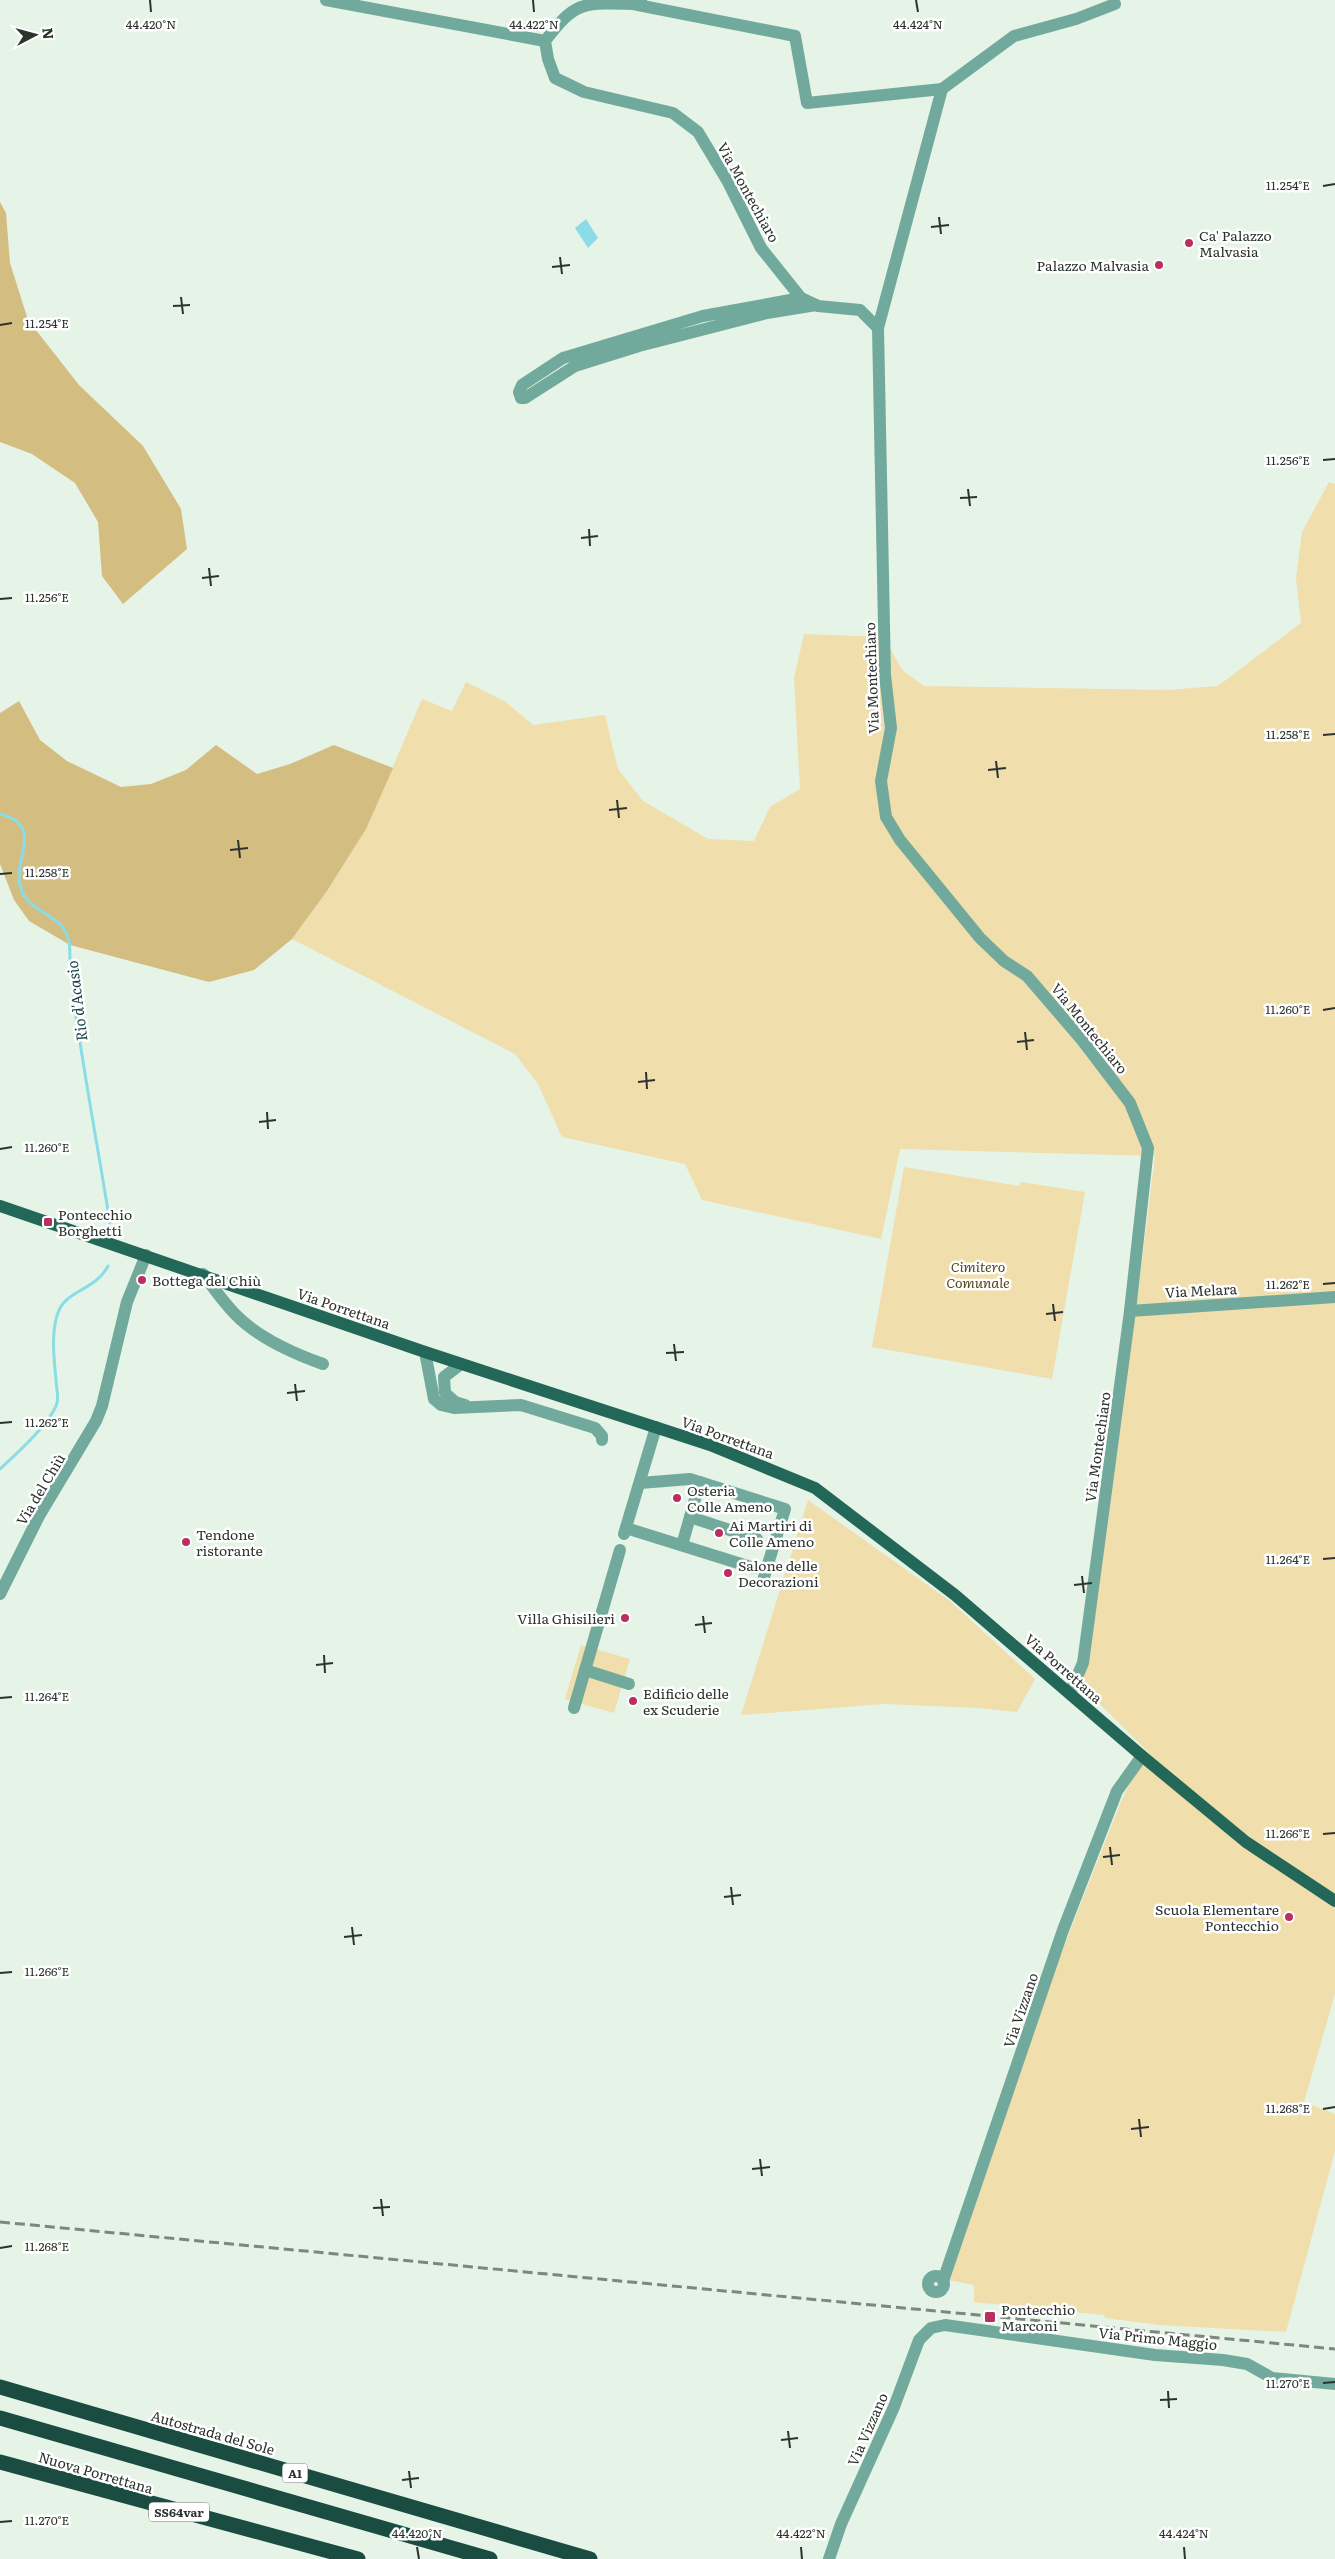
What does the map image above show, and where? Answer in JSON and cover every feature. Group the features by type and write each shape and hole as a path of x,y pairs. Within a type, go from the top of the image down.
{"highway":[{"name":"Autostrada del Sole","path":"0,2387 590,2559"},
{"name":"A1","path":"0,2418 490,2559"},
{"name":"Nuova Porrettana","path":"0,2462 358,2559"}],"main road":[{"name":"Via Porrettana","path":"0,1206 203,1274 425,1352 745,1458 815,1488 954,1595 1142,1756 1257,1850 1335,1901"}],"street":[{"path":"326,0 545,41 562,18 579,5 637,2 795,36 807,104 942,89 1014,36 1076,20 1115,4"},
{"name":"Via Montechiaro","path":"545,41 548,59 555,78 584,92 673,113 698,132 728,182 761,248 801,298 816,305 860,310 878,328 885,676 891,728 881,781 886,817 900,840 980,938 1004,961 1027,976 1082,1040 1130,1103 1148,1148 1130,1311 1083,1663 1070,1693"},
{"path":"878,328 942,89"},
{"path":"801,298 703,316 563,358 522,385 519,392 521,398 525,398 575,366 639,346 768,313 816,305"},
{"name":"Via del Chiù","path":"0,1594 40,1516 96,1420 102,1406 127,1302 146,1255"},
{"path":"203,1274 235,1314 249,1326 276,1344 322,1364"},
{"name":"Via Melara","path":"1130,1311 1335,1297"},
{"path":"425,1352 434,1399 441,1405 454,1408 521,1405 595,1428 602,1436 602,1440"},
{"path":"446,1358 445,1393 455,1402 475,1408"},
{"path":"444,1377 462,1364"},
{"path":"640,1483 690,1479 785,1509 761,1572 682,1545 626,1531 656,1428"},
{"path":"682,1545 700,1482"},
{"path":"690,1518 757,1539"},
{"path":"574,1708 620,1550"},
{"path":"585,1670 629,1684"},
{"name":"Via Vizzano","path":"940,2278 947,2267 1063,1930 1117,1791 1142,1756"},
{"name":"Via Vizzano","path":"828,2559 841,2524 894,2407 920,2340 931,2328 945,2325"},
{"name":"Via Primo Maggio","path":"945,2325 1155,2354 1223,2360 1247,2364 1272,2378 1335,2384"}],"green space":[{"path":"1329,482 1335,484 1335,1994 1304,2102 1335,2114 1335,2151 1286,2332 1160,2325 1105,2318 1104,2315 974,2302 974,2285 948,2280 1053,1974 1120,1804 1130,1783 1149,1753 1081,1685 1121,1399 1135,1317 1155,1156 900,1149 881,1239 702,1200 685,1164 562,1137 538,1084 515,1054 292,939 327,891 366,829 422,699 452,711 466,682 506,702 533,725 605,715 618,769 643,801 708,839 754,841 770,807 800,789 794,678 804,634 884,637 902,670 924,686 1168,690 1218,686 1301,623 1296,578 1302,532"},
{"name":"Cimitero Comunale","path":"904,1167 1019,1186 1021,1182 1085,1192 1052,1379 872,1347"},
{"path":"808,1500 950,1601 1035,1679 1017,1712 978,1708 884,1704 741,1715"},
{"path":"581,1645 630,1659 614,1713 565,1699"}],"shaded area":[{"path":"0,202 6,213 10,263 28,320 79,385 143,446 181,509 187,549 123,604 102,576 98,522 75,483 32,454 0,442"},
{"path":"19,701 40,740 67,761 121,787 151,784 186,770 216,745 257,774 290,764 334,745 393,768 366,829 327,891 292,939 254,970 209,982 70,945 29,921 14,900 0,864 0,713"}],"water":[{"path":"586,219 598,238 588,248 575,228"}],"waterway":[{"name":"Rio d'Acasio","path":"0,814 13,819 21,826 24,834 19,875 20,886 24,895 29,902 58,922 69,939 76,1016 110,1223"},
{"name":"Rio d'Acasio","path":"0,1469 48,1420 57,1403 54,1334 60,1308 70,1297 97,1279 108,1266"}],"railway":[{"path":"0,2222 1335,2349"}],"place":[{"name":"Ca' Palazzo Malvasia","path":"1189,243"},
{"name":"Palazzo Malvasia","path":"1159,265"},
{"name":"Pontecchio Borghetti","path":"48,1222"},
{"name":"Bottega del Chiù","path":"142,1280"},
{"name":"Osteria Colle Ameno","path":"677,1498"},
{"name":"Ai Martiri di Colle Ameno","path":"719,1533"},
{"name":"Tendone ristorante","path":"186,1542"},
{"name":"Salone delle Decorazioni","path":"728,1573"},
{"name":"Villa Ghisilieri","path":"625,1618"},
{"name":"Edificio delle ex Scuderie","path":"633,1701"},
{"name":"Scuola Elementare Pontecchio","path":"1289,1917"},
{"name":"Pontecchio Marconi","path":"990,2317"}]}
